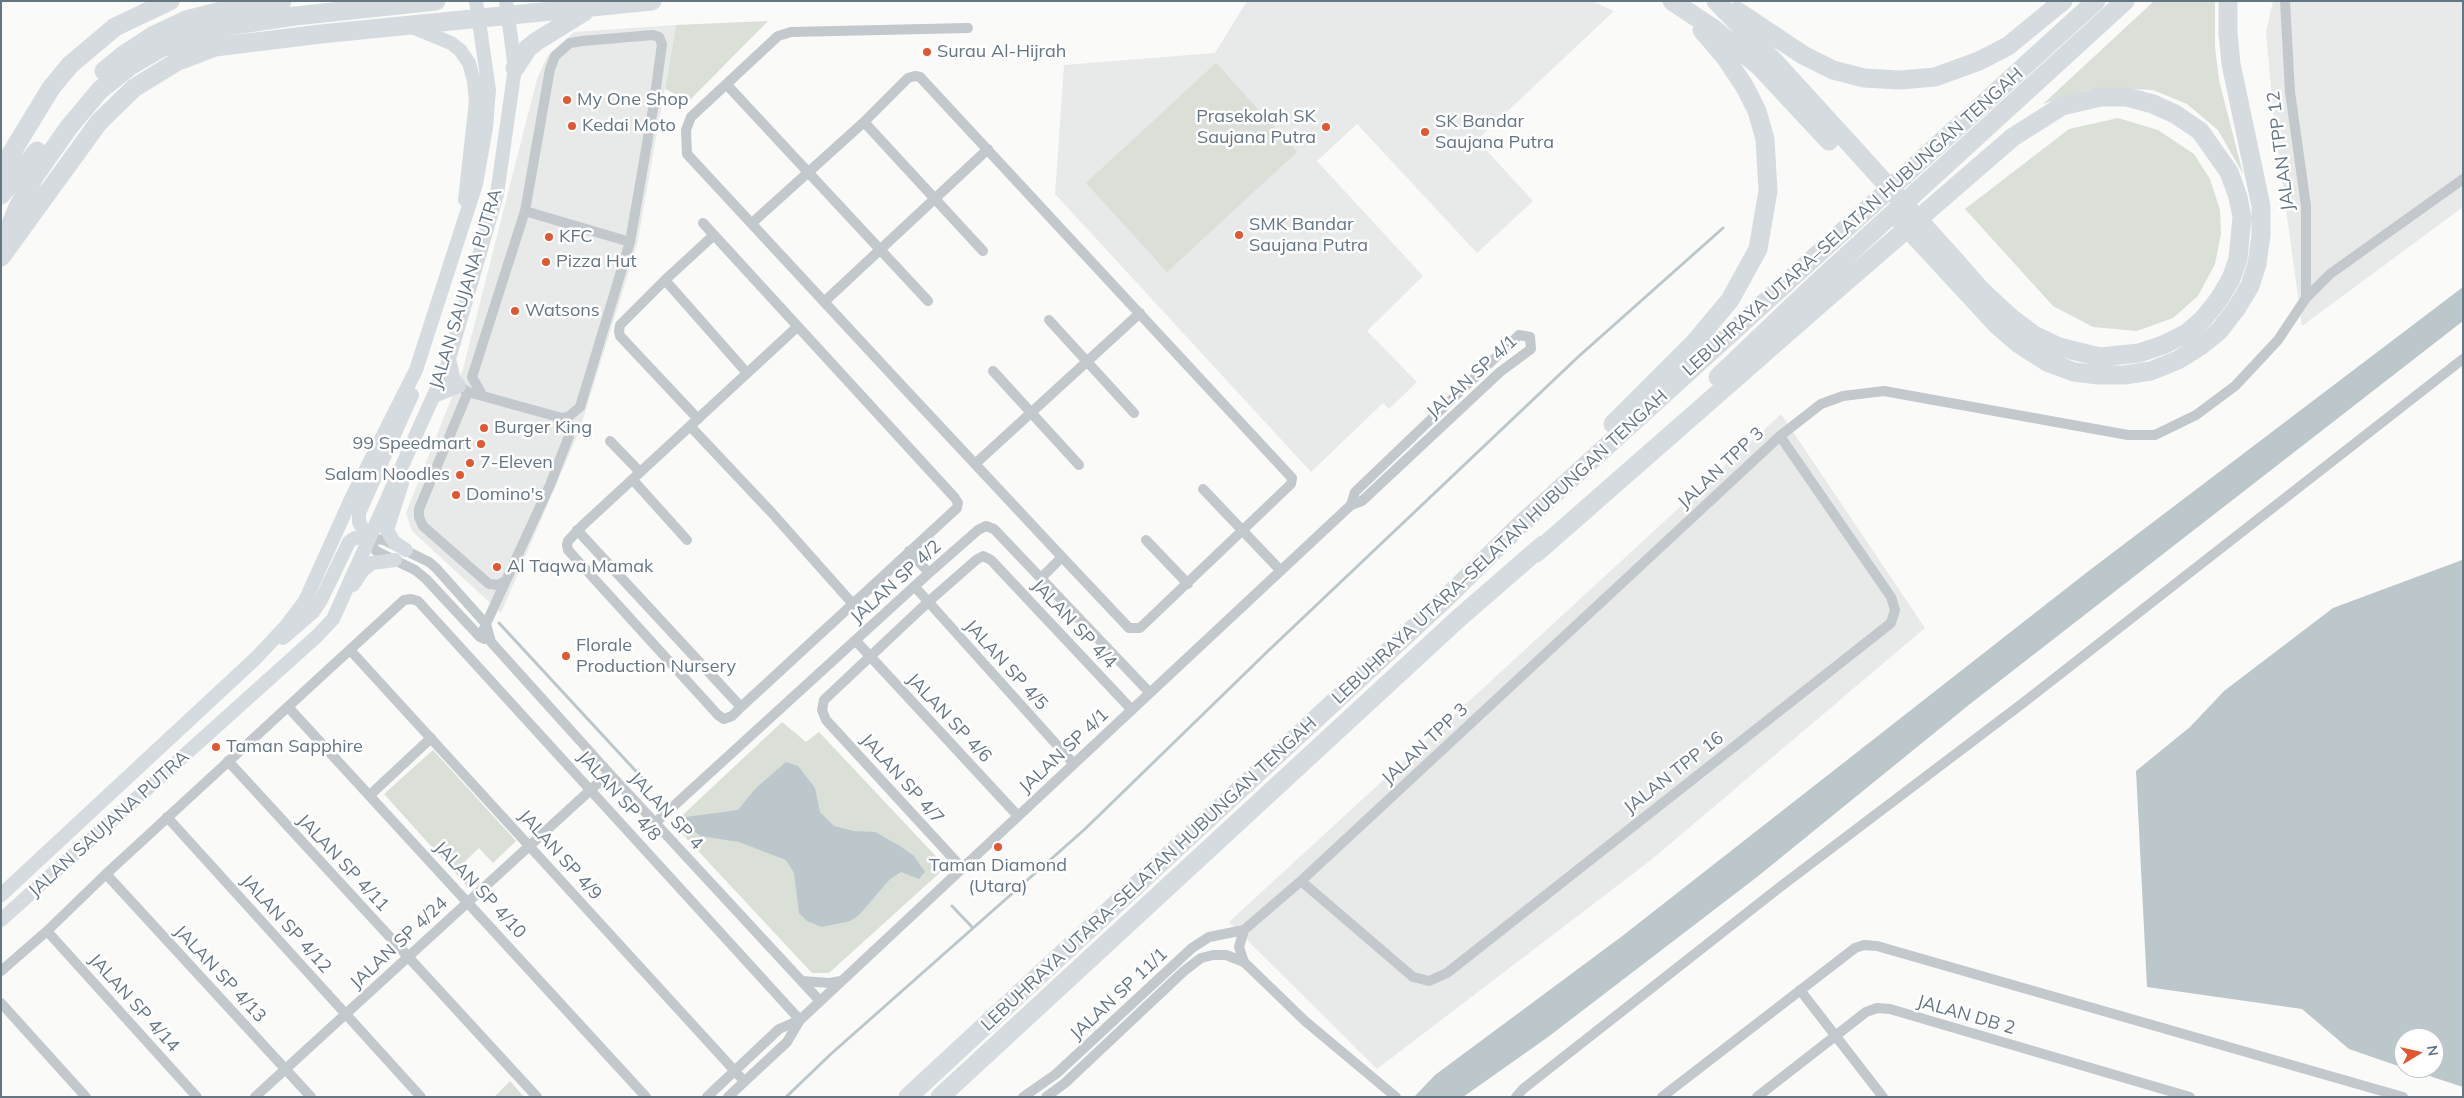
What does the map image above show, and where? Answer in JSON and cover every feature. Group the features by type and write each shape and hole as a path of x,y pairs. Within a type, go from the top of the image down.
{"highway":[{"path":"1,170 51,88 70,65 116,27 170,1"},
{"path":"1,195 27,165 60,119 96,78 125,54 154,35 186,20 229,9 282,1"},
{"path":"1,247 18,207 36,174 100,90 130,66 161,48 228,26 295,16 436,1"},
{"path":"1,258 99,122 134,88 178,61 215,48 321,34 412,27 477,10 592,8 652,1"},
{"path":"1716,1 1844,148 1948,263 1997,325 2019,344 2047,362 2074,372 2107,375 2151,371 2178,360 2200,347 2219,331 2236,309 2250,286 2257,264 2261,235 2260,206 2231,64 2228,33 2228,1"},
{"path":"1721,1 1803,55 1833,70 1864,78 1900,80 1935,77 1979,62 2008,46 2063,1"},
{"name":"LEBUHRAYA UTARA–SELATAN HUBUNGAN TENGAH","path":"908,1097 1444,600 1519,526 2096,1"},
{"name":"LEBUHRAYA UTARA–SELATAN HUBUNGAN TENGAH","path":"940,1097 1459,618 1536,552 1808,291 2125,1"},
{"path":"1678,5 1760,67 1844,148"},
{"path":"1519,526 1632,404 1694,343 1730,300 1758,249 1765,220 1768,182 1765,139 1757,112 1745,87 1725,57 1678,5"},
{"path":"514,68 528,48 537,40 592,8"},
{"path":"1536,552 2013,137 2062,106 2101,97 2127,97 2152,104 2175,114 2200,131 2216,151 2229,172 2238,197 2242,217 2238,259 2231,279 2220,298 2204,318 2187,333 2164,345 2139,353 2100,358 2059,347 2034,335 2010,317 1948,263"}],"main road":[{"name":"JALAN SAUJANA PUTRA","path":"1,920 317,636 328,625 336,612 368,538 432,401 449,359 497,194 514,68 508,9"},
{"name":"JALAN SAUJANA PUTRA","path":"1,895 256,658 286,626 305,601 352,497 416,370 468,213 479,165 488,90 477,10"},
{"path":"412,27 451,43 460,50 471,72 476,101 464,196 468,213"},
{"path":"406,550 394,542 388,530 432,401 463,388 454,380 449,359"},
{"path":"256,658 313,612 322,600 349,542 355,538 368,538 359,522 359,514 412,397 416,370"},
{"path":"336,612 364,570 372,564 394,560"}],"street":[{"name":"JALAN TPP 12","path":"2285,1 2290,92 2306,206 2306,298"},
{"path":"752,223 864,122 908,78 920,77 1292,478 1291,484 1140,628 1129,628 687,154 686,130 691,117 778,36 785,33 968,28"},
{"path":"463,388 562,418 568,417 580,407 630,242 655,95 662,44 659,37 653,35 570,43 555,56 550,69 525,211 472,377 463,388 419,509 419,517 423,526 488,584 498,585 506,581"},
{"path":"727,85 928,302"},
{"path":"864,122 983,251"},
{"path":"824,302 988,149"},
{"name":"JALAN TPP 3","path":"1244,930 1301,881 1780,436 1821,404 1843,396 1884,392 2128,435 2155,435 2196,415 2235,386 2278,340 2306,298 2330,274 2463,179"},
{"path":"525,211 630,242"},
{"path":"703,223 958,503 956,508 732,716 724,719 568,550 568,541 577,530 797,327"},
{"path":"698,419 620,336 619,331 620,325 664,280 714,235"},
{"path":"664,280 747,373"},
{"path":"976,464 1140,313"},
{"path":"1049,320 1134,413"},
{"name":"JALAN SP 4/1","path":"728,1097 787,1042 800,1020 841,981 1351,505 1362,501 1500,372 1531,349 1530,337 1519,335 1355,492 1351,505"},
{"path":"1516,1097 1523,1088 1780,887 2023,703 2463,359"},
{"path":"993,371 1079,465"},
{"path":"472,377 482,395"},
{"path":"480,637 550,486 570,436 566,422 562,418"},
{"path":"690,426 772,513 852,603"},
{"name":"JALAN TPP 16","path":"1301,881 1413,977 1429,981 1447,973 1891,622 1895,610 1891,597 1780,436"},
{"path":"610,441 687,540"},
{"path":"1203,489 1281,571"},
{"name":"JALAN SP 4/2","path":"655,823 929,573 978,530 986,526 994,529 1150,693"},
{"path":"577,530 741,707"},
{"name":"JALAN SP 4","path":"368,538 384,540 406,550 436,568 486,624 491,642"},
{"name":"JALAN SP 4","path":"368,538 376,552 415,570 426,579 480,637 491,642 820,1001"},
{"path":"1146,540 1188,584"},
{"path":"909,551 929,573"},
{"name":"JALAN SP 4/4","path":"927,603 976,560 984,556 992,560 1132,710"},
{"path":"1041,578 1062,557"},
{"name":"JALAN SP 4/5","path":"915,587 927,603 1074,764"},
{"name":"JALAN SP 4/8","path":"351,651 404,600 418,601 800,1020"},
{"path":"870,656 927,603"},
{"name":"JALAN SP 4/6","path":"856,641 1018,816"},
{"path":"1,971 47,931 228,761 351,651"},
{"name":"JALAN SP 4/9","path":"351,651 744,1081"},
{"name":"JALAN SP 4/7","path":"870,656 824,700 822,710 826,720 962,868"},
{"name":"JALAN SP 4/10","path":"288,707 646,1097"},
{"path":"370,795 431,738"},
{"name":"JALAN SP 4/11","path":"228,761 537,1097"},
{"name":"JALAN SP 4/24","path":"255,1097 609,772"},
{"name":"JALAN SP 4/12","path":"167,817 421,1097"},
{"name":"JALAN SP 4/13","path":"106,874 311,1097"},
{"path":"1244,930 1239,947 1244,962 1305,1021 1368,1071 1396,1097"},
{"name":"JALAN SP 11/1","path":"1023,1097 1056,1074 1192,948 1209,938 1244,930"},
{"name":"JALAN SP 4/14","path":"47,931 198,1097"},
{"path":"1662,1097 1855,948 1864,945 1877,946 2403,1097"},
{"name":"JALAN SP 11/1","path":"1046,1097 1065,1083 1184,971 1201,958 1213,955 1226,955 1244,962"},
{"path":"802,981 830,983 841,981"},
{"path":"1800,990 1883,1097"},
{"path":"1,1003 86,1097"},
{"name":"JALAN DB 2","path":"1757,1097 1866,1012 1877,1008 1890,1009 2190,1097"},
{"name":"JALAN SP 4/1","path":"707,1097 779,1029 800,1020"}],"shaded area":[{"name":"SMK Bandar Saujana Putra","path":"1247,1 1592,1 1614,11 1477,140 1533,201 1477,253 1357,124 1317,161 1423,276 1367,331 1417,382 1389,409 1383,403 1311,472 1055,194 1064,65 1215,53"},
{"path":"2154,1 2215,1 2215,47 2219,80 2243,174 2218,130 2187,104 2153,90 2116,88 2088,90 2043,104"},
{"path":"2273,1 2463,1 2463,207 2302,326 2274,122 2266,32"},
{"path":"768,21 689,101 665,89 676,25"},
{"path":"676,25 637,245 580,429 501,613 412,531 406,513 463,369 537,79 548,55 574,32"},
{"path":"1216,63 1297,152 1167,272 1086,183"},
{"path":"2118,118 2158,130 2194,154 2210,179 2220,210 2221,234 2215,264 2198,296 2173,318 2137,331 2093,327 2053,306 1965,209 2069,129"},
{"path":"2463,287 2463,321 1970,704 1757,877 1548,1037 1463,1097 1414,1097 1435,1075 1621,937 2086,573"},
{"path":"1781,414 1925,628 1651,860 1377,1069 1229,922"},
{"path":"2462,560 2463,1087 2436,1078 2444,1078 2444,1028 2394,1028 2394,1065 2349,1049 2302,1009 2147,987 2136,771 2190,727 2224,691 2333,608"},
{"path":"782,722 806,742 819,732 946,867 829,973 812,973 673,824"},
{"path":"433,750 516,841 493,863 479,848 458,868 471,883 467,886 384,794"},
{"path":"786,762 798,766 815,788 820,812 834,826 853,831 875,832 914,856 925,872 919,879 901,872 890,879 859,915 850,921 822,927 807,921 799,913 794,873 786,860 739,842 701,836 684,825 683,821 686,817 738,810 756,788"},
{"path":"510,1081 524,1097 494,1097"}],"waterway":[{"path":"786,1097 832,1053 1085,829 1268,651 1578,357 1723,228"},
{"path":"499,623 645,781"},
{"path":"952,906 973,928"}],"place":[{"name":"Surau Al-Hijrah","path":"927,52"},
{"name":"My One Shop","path":"567,100"},
{"name":"Kedai Moto","path":"572,126"},
{"name":"Prasekolah SK Saujana Putra","path":"1326,127"},
{"name":"SK Bandar Saujana Putra","path":"1425,132"},
{"name":"SMK Bandar Saujana Putra","path":"1239,235"},
{"name":"KFC","path":"549,237"},
{"name":"Pizza Hut","path":"546,262"},
{"name":"Watsons","path":"515,311"},
{"name":"Burger King","path":"484,428"},
{"name":"99 Speedmart","path":"481,444"},
{"name":"7-Eleven","path":"470,463"},
{"name":"Salam Noodles","path":"460,475"},
{"name":"Domino's","path":"456,495"},
{"name":"Al Taqwa Mamak","path":"497,567"},
{"name":"Florale Production Nursery","path":"566,656"},
{"name":"Taman Sapphire","path":"216,747"},
{"name":"Taman Diamond (Utara)","path":"998,847"}]}
